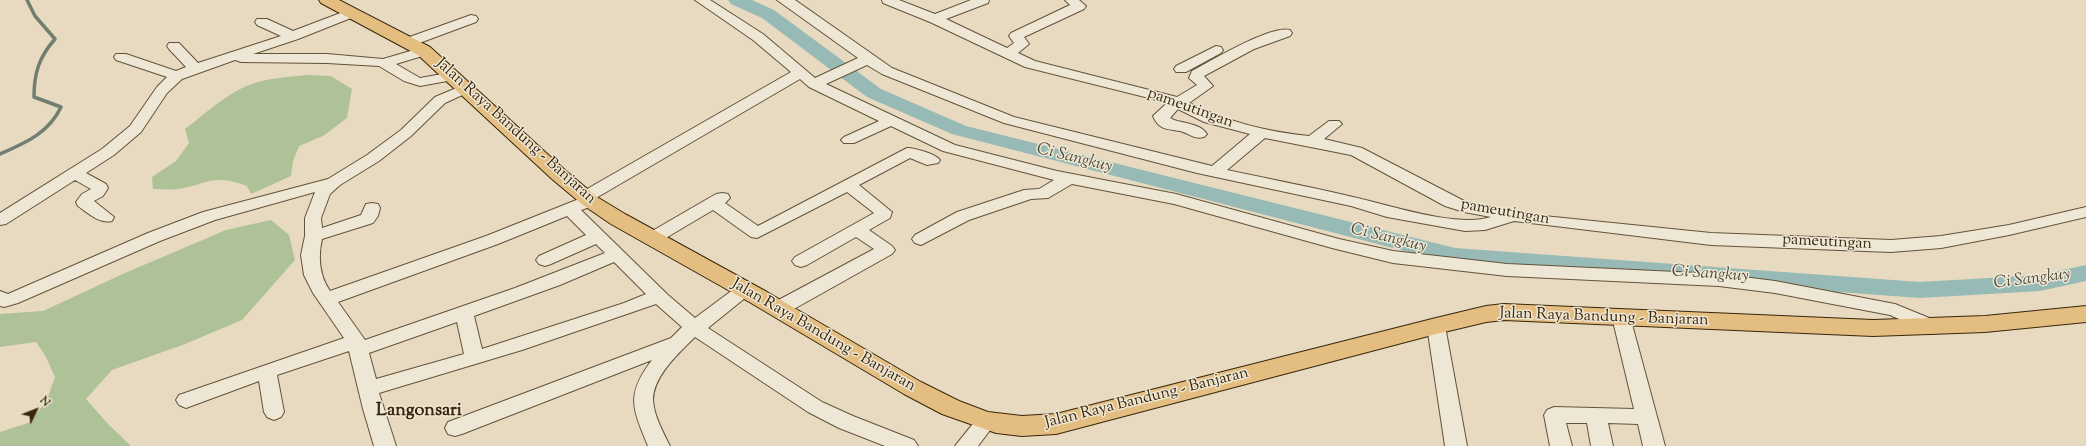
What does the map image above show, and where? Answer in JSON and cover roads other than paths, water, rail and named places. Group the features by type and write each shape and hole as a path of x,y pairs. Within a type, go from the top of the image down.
{"main road":[{"name":"Jalan Raya Bandung - Banjaran","path":"327,0 416,46 460,82 559,175 582,202 653,238 906,384 961,412 987,421 1023,426 1056,424 1436,326 1486,314 1504,312 1836,327 1932,327 2086,314"}],"street":[{"path":"701,0 758,37 800,73 891,121 949,148 1070,178 1176,199 1338,244 1393,257 1507,270 1719,280 1775,287 1835,297 1895,310 1932,327"},
{"path":"783,0 790,3 866,60 887,71 1008,120 1215,172 1354,202 1387,212 1465,226 1485,225 1512,217"},
{"name":"pameutingan","path":"888,0 935,19 1030,64 1133,89 1178,103 1209,119 1261,133 1312,141 1356,151 1451,202 1464,207 1512,217 1711,239 1891,246 1949,240 2009,230 2086,212"},
{"path":"935,19 983,0"},
{"path":"1008,53 1022,44 1016,36 1079,6 1071,0"},
{"path":"0,220 108,152 136,129 162,90 177,76 194,68 293,36 351,12"},
{"path":"384,63 471,19"},
{"path":"262,22 293,36"},
{"path":"1199,134 1181,126 1174,127 1160,118 1178,103 1206,86 1196,78 1197,74 1249,46 1286,33"},
{"path":"174,46 194,68"},
{"path":"1181,69 1223,47 1229,47 1238,52"},
{"path":"121,58 177,76"},
{"path":"225,58 319,58 384,63 419,82 428,82 439,78 460,82 453,93 440,100 401,136 373,158 334,182 324,191 315,208 313,218 314,236 310,255 313,275 319,289 357,345 385,446"},
{"path":"817,82 866,60"},
{"path":"326,299 492,240 555,215 582,202 800,73"},
{"path":"849,140 891,121"},
{"path":"1312,141 1334,124"},
{"path":"1215,172 1261,133"},
{"path":"653,238 719,200 758,233 910,152 927,160 932,160"},
{"path":"76,173 100,188 99,192 85,199 84,202 106,217"},
{"path":"921,239 963,216 1030,194 1042,194 1070,178"},
{"path":"0,297 4,301 12,299 154,237 219,213 334,182"},
{"path":"801,261 885,213 848,185"},
{"path":"582,202 600,238 660,298 695,328 815,407 846,422 908,446"},
{"path":"314,236 367,219 370,216 372,208"},
{"path":"778,309 886,250 857,229"},
{"path":"545,260 598,236 600,238"},
{"path":"186,400 267,370 464,313 574,274 617,254 619,256"},
{"path":"659,446 650,425 643,398 648,382 676,343 694,326 695,328 744,290"},
{"path":"368,389 544,338 580,323 642,304 659,295 660,298"},
{"path":"464,313 475,358"},
{"path":"1621,317 1648,417 1654,446"},
{"path":"1436,326 1456,446"},
{"path":"455,428 676,343"},
{"path":"267,370 274,412"},
{"path":"1561,446 1554,415 1648,417"},
{"path":"1596,415 1602,446"},
{"path":"966,446 987,421"},
{"path":"901,446 906,443 908,446"}],"waterway":[{"path":"0,154 27,141 43,130 50,124 61,107 34,97 38,66 45,52 55,39 35,16 27,0"},
{"name":"Ci Sangkuy","path":"737,0 768,14 874,93 959,130 1455,256 1920,290 2040,283 2086,273"}],"district":[{"name":"Langonsari","path":"419,412"}]}
